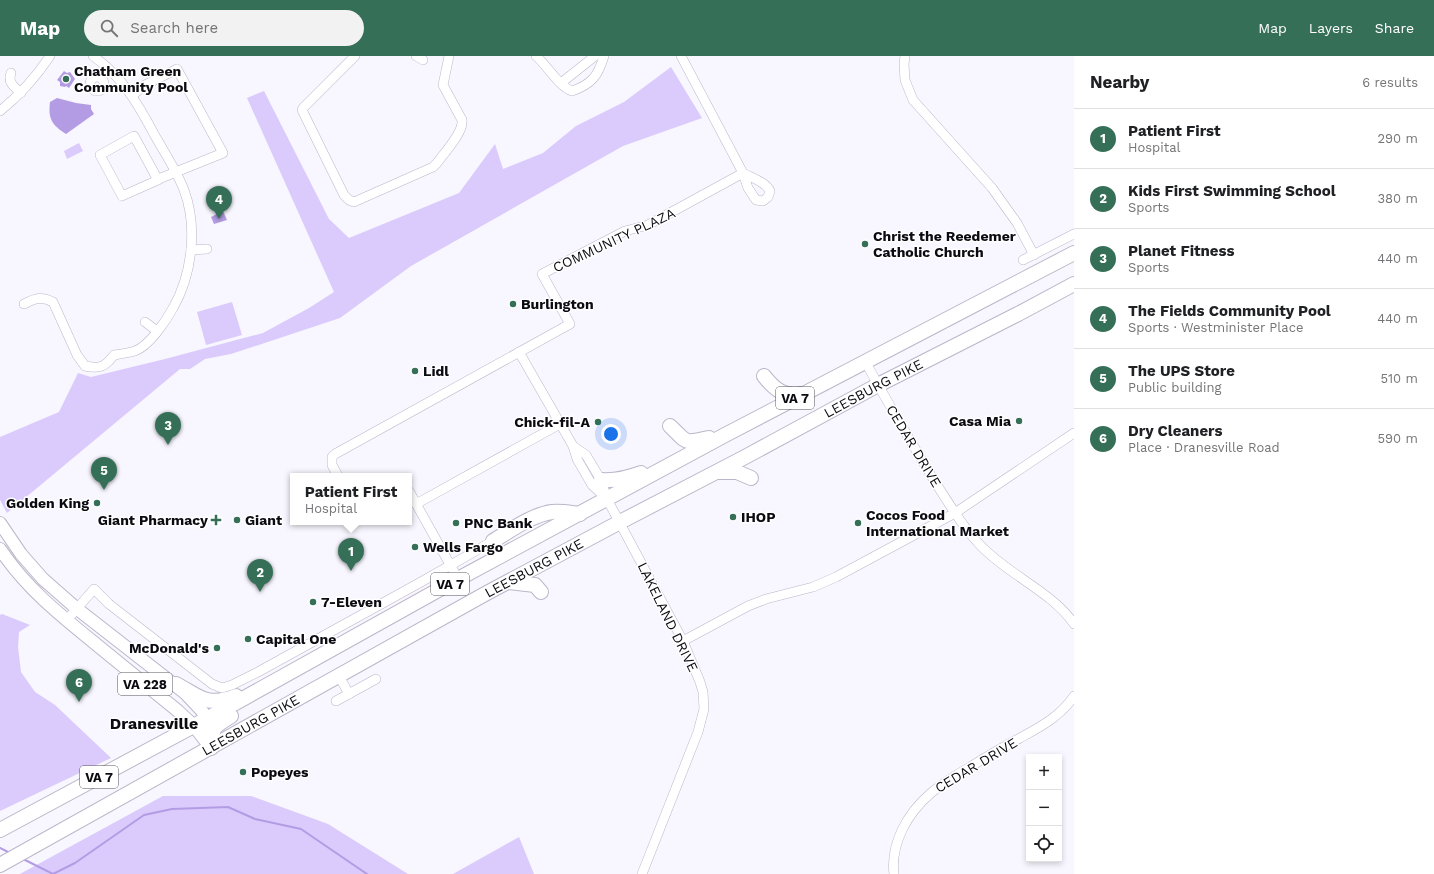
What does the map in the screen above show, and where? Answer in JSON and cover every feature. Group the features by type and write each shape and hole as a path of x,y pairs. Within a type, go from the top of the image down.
{"highway":[{"name":"LEESBURG PIKE","path":"2,828 207,719 458,579 669,465 1074,252"},
{"name":"LEESBURG PIKE","path":"1,865 509,582 620,522 745,458 878,385 1074,284"},
{"path":"759,417 768,402 768,393 764,376 776,390 783,394 792,395 804,393"},
{"path":"670,426 680,438 688,442 725,435"},
{"path":"717,472 737,472 751,478 746,467 745,458"},
{"path":"602,480 613,481 627,478 669,465"},
{"path":"492,541 544,514 556,512 580,514"},
{"path":"509,582 535,585 542,592"},
{"path":"211,748 212,734 216,725 354,645 394,615"},
{"path":"176,684 204,700 215,702 226,700 276,680"}],"main road":[{"name":"VA 228","path":"0,523 21,554 53,589 176,684 197,704 207,719 211,748"},
{"name":"VA 228","path":"0,548 16,571 66,621 178,711 194,726 211,748"}],"street":[{"path":"0,111 21,93 33,80 50,56"},
{"path":"24,304 39,298 46,298 53,302 77,356 85,366 96,368 107,364 114,355 136,351 147,343 169,316 178,300 187,273 192,235 188,202 185,191 133,95 110,70 93,56"},
{"path":"355,56 302,110 344,195 349,200 354,202 433,167 460,131 462,120 443,85 449,56"},
{"path":"536,56 568,90 572,91 592,81 598,73 604,56"},
{"path":"561,83 595,56"},
{"name":"COMMUNITY PLAZA","path":"336,473 332,465 332,458 335,454 570,324 542,274 620,233 648,225 743,173 681,56"},
{"path":"905,56 905,80 913,100 992,188 1017,223 1034,255"},
{"path":"133,95 146,85 177,69 223,153 122,196 100,155 134,136 158,180"},
{"path":"103,79 110,70"},
{"path":"11,73 9,77 10,81 21,93"},
{"path":"1023,260 1074,234"},
{"path":"191,250 207,249"},
{"path":"144,322 157,331"},
{"path":"519,352 573,446 577,459 592,485 607,499"},
{"name":"CEDAR DRIVE","path":"865,361 899,422 955,513 975,540 1005,568 1052,600 1062,609 1074,624"},
{"path":"416,504 560,424"},
{"path":"683,641 748,606 766,599 813,586 836,577 955,513 1074,433"},
{"path":"573,446 586,455 602,480 607,499"},
{"path":"412,497 458,579"},
{"name":"LAKELAND DRIVE","path":"607,499 683,641 702,687 704,709 695,740 642,874"},
{"path":"66,621 94,589 109,604 212,684 222,688 232,685 285,657 492,541"},
{"path":"285,657 293,671"},
{"path":"339,676 349,694"},
{"path":"336,701 376,679"},
{"name":"CEDAR DRIVE","path":"894,874 894,857 900,834 910,815 924,798 947,780 1030,733 1053,718 1063,710 1074,696"}],"shaded area":[{"path":"671,67 702,118 623,146 411,266 340,318 231,354 205,359 190,369 180,369 7,513 0,500 0,437 59,412 78,373 91,377 263,333 309,308 334,292 247,98 264,91 329,219 349,238 459,193 495,144 503,169 543,153 576,126 624,102"},
{"name":"Chatham Green Community Pool","path":"64,71 67,73 70,72 75,79 69,88 66,86 60,86 60,82 57,80"},
{"path":"57,98 91,105 91,109 94,114 66,134 57,128 50,117 50,102"},
{"path":"79,143 83,151 67,159 64,151"},
{"path":"223,211 227,220 214,224 211,217"},
{"path":"232,302 242,335 206,345 197,312"},
{"path":"2,614 30,625 19,632 18,647 21,672 35,692 55,705 111,758 0,811 0,615"},
{"path":"163,796 251,796 328,824 408,874 20,874"},
{"path":"519,837 534,874 453,874"}],"waterway":[{"path":"23,859 53,874 75,863 144,815 172,809 228,807 255,819 301,829 367,874"},
{"path":"0,848 10,853"}],"place":[{"name":"Chatham Green Community Pool","path":"66,79"},
{"name":"The Fields Community Pool","path":"219,219"},
{"name":"Christ the Reedemer Catholic Church","path":"865,244"},
{"name":"Burlington","path":"513,304"},
{"name":"Lidl","path":"415,371"},
{"name":"Casa Mia","path":"1019,421"},
{"name":"Chick-fil-A","path":"598,422"},
{"name":"Planet Fitness","path":"168,445"},
{"name":"The UPS Store","path":"104,490"},
{"name":"Golden King","path":"97,503"},
{"name":"IHOP","path":"733,517"},
{"name":"Giant Pharmacy","path":"216,520"},
{"name":"Giant","path":"237,520"},
{"name":"PNC Bank","path":"456,523"},
{"name":"Cocos Food International Market","path":"858,523"},
{"name":"Wells Fargo","path":"415,547"},
{"name":"Patient First","path":"351,571"},
{"name":"Kids First Swimming School","path":"260,592"},
{"name":"7-Eleven","path":"313,602"},
{"name":"Capital One","path":"248,639"},
{"name":"McDonald's","path":"217,648"},
{"name":"Dry Cleaners","path":"79,702"},
{"name":"Popeyes","path":"243,772"}],"district":[{"name":"Dranesville","path":"154,723"}]}
